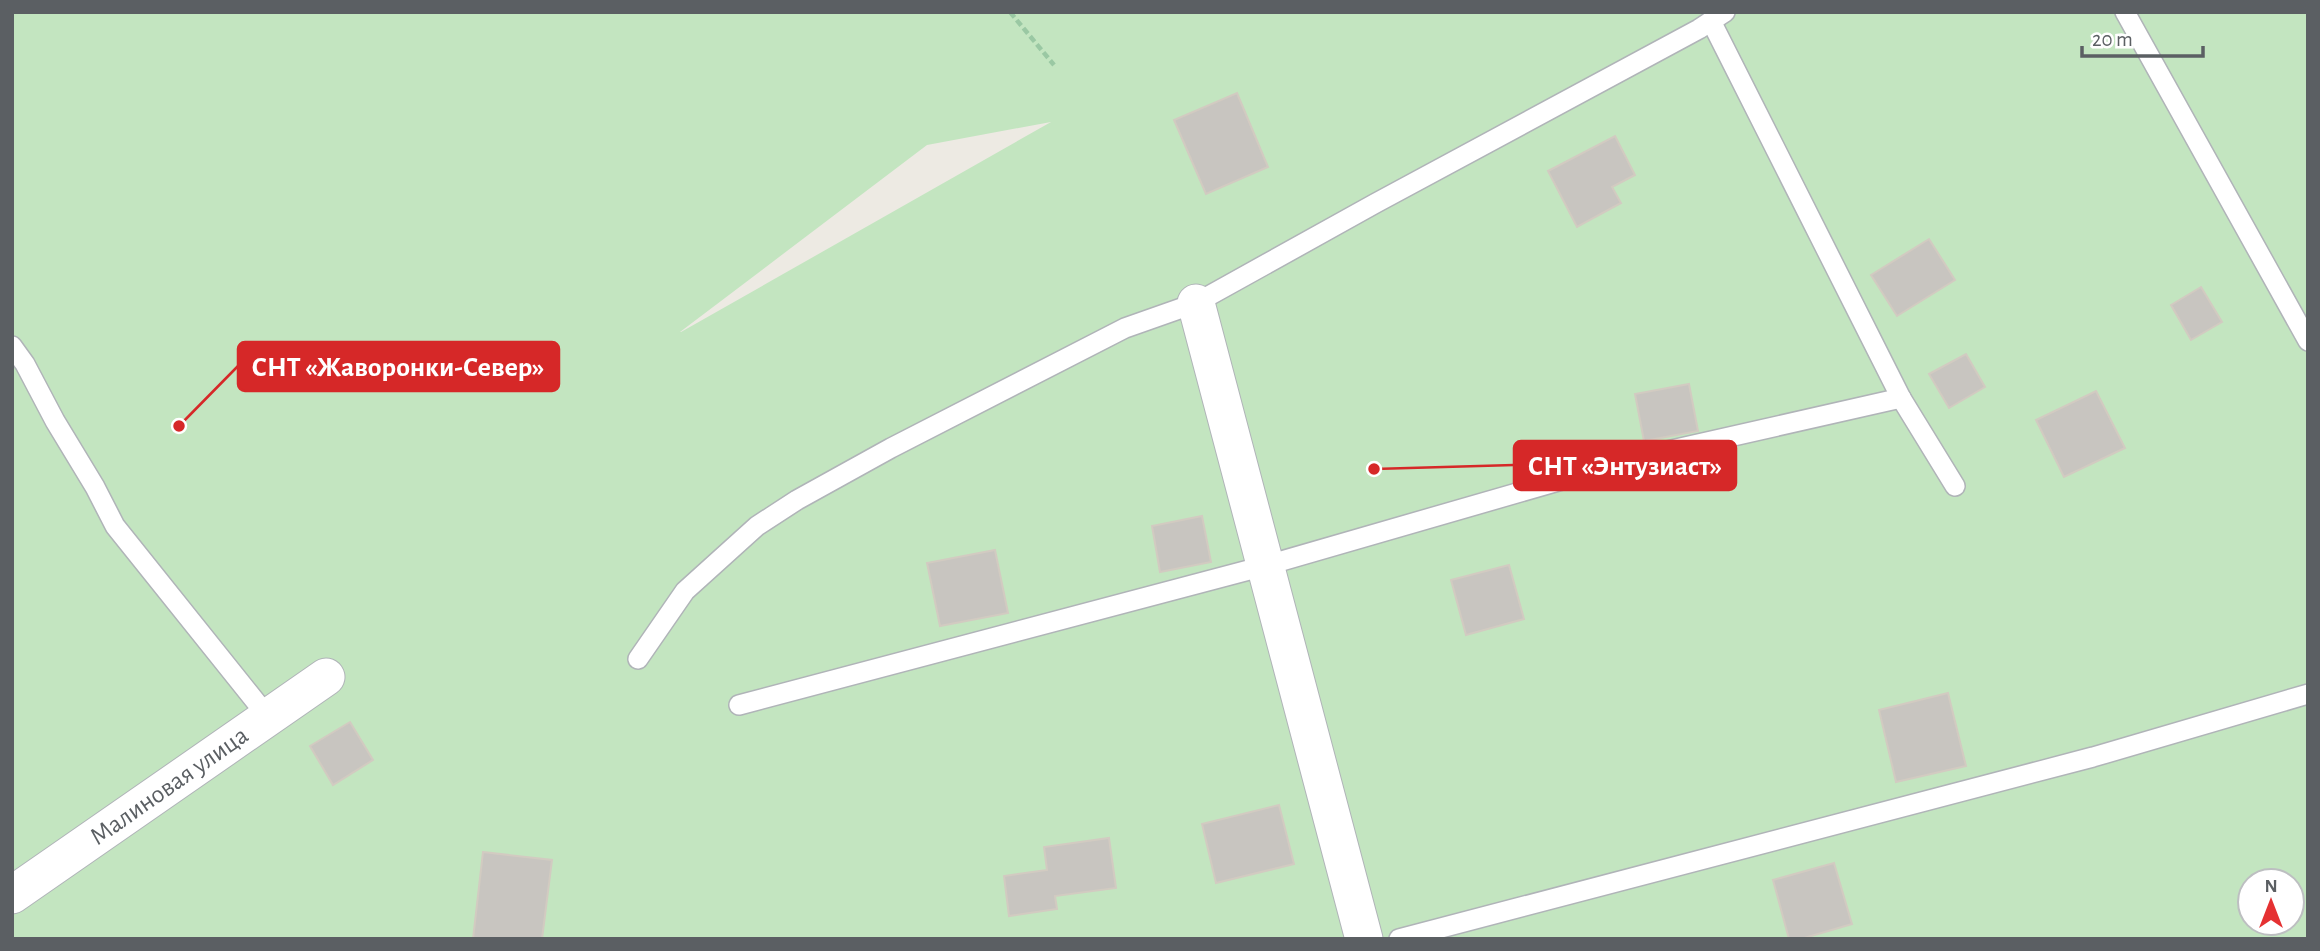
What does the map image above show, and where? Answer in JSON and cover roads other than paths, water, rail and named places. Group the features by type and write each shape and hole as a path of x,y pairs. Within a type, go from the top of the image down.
{"street":[{"path":"1196,303 1364,939"},
{"name":"Малиновая улица","path":"12,895 326,677"}],"lane":[{"path":"2125,12 2308,341"},
{"path":"638,659 685,591 725,553 777,513 891,448 1125,328 1196,303 1718,17 1901,398 1955,486"},
{"path":"12,346 25,364 115,526 268,718"},
{"path":"739,705 1265,566 1644,456 1901,398"},
{"path":"1399,939 2080,761 2308,694"}],"place":[{"name":"СНТ «Жаворонки-Север»","path":"179,426"},
{"name":"СНТ «Энтузиаст»","path":"1374,469"}]}
